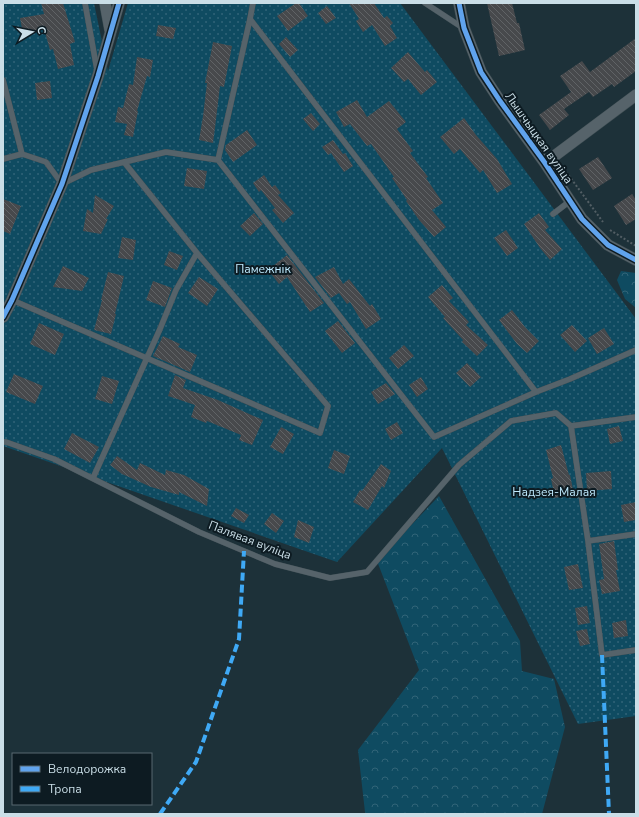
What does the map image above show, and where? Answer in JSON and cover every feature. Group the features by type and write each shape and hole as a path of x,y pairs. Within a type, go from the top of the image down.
{"street":[{"path":"106,3 110,35"},
{"path":"3,317 12,300 62,184 98,76 119,3"},
{"name":"Лышчыцкая вуліца","path":"459,3 464,28 481,72 500,101 545,163 582,219 608,245 636,260"},
{"path":"545,163 636,95"}],"lane":[{"path":"85,3 98,76"},
{"path":"218,160 253,3"},
{"path":"425,3 464,28"},
{"path":"250,20 536,392"},
{"path":"3,80 22,154"},
{"path":"3,159 22,154 46,162 62,184 91,170 166,152 218,160 434,436 636,350"},
{"path":"12,300 320,433 328,406 197,254 124,162"},
{"path":"553,214 570,201"},
{"path":"93,478 176,290 197,254"},
{"name":"Палявая вуліца","path":"3,442 54,459 199,532 275,564 330,578 367,572 459,465 512,421 556,413 571,426"},
{"path":"636,417 571,426 588,541 602,655 636,650"},
{"path":"588,541 636,534"}],"path":[{"path":"554,156 603,223"},
{"path":"607,228 636,246"}],"green space":[{"name":"Памежнік","path":"3,3 94,3 108,71 128,3 400,3 636,319 636,716 578,724 442,448 337,562 3,446"},
{"path":"621,271 636,273 636,308 625,299 617,280"},
{"path":"439,496 520,641 522,671 554,679 565,727 542,814 366,814 365,812 358,750 419,670 377,561"}],"building":[{"path":"41,3 63,3 75,42 70,44 74,65 58,69 53,49 50,50 44,29 23,34 20,18 44,14"},
{"path":"296,3 299,3 308,16 288,31 277,16"},
{"path":"349,3 374,3 384,18 387,16 393,23 390,26 397,38 385,46 372,25 363,32 356,21 359,19"},
{"path":"487,3 512,3 517,23 519,23 525,50 499,56"},
{"path":"327,6 336,18 326,24 318,13"},
{"path":"158,25 176,28 173,39 156,36"},
{"path":"286,37 298,50 290,57 279,44"},
{"path":"636,38 636,71 614,87 612,84 593,97 589,92 564,109 569,115 550,130 539,115 571,92 560,76 582,61 590,72"},
{"path":"213,42 232,46 224,87 220,86 213,143 199,140 207,83 205,83"},
{"path":"408,52 425,72 427,70 437,82 421,95 408,79 404,82 391,68"},
{"path":"137,57 153,60 150,77 147,76 137,111 133,137 124,135 127,124 115,122 118,107 123,108 129,84 133,85"},
{"path":"50,81 52,98 37,100 35,83"},
{"path":"357,100 367,117 389,101 406,122 397,129 413,151 410,153 428,177 426,178 443,203 432,210 446,227 434,237 419,220 406,201 407,200 392,178 394,177 371,144 367,146 350,124 344,127 336,112"},
{"path":"311,113 320,124 313,131 303,119"},
{"path":"464,118 476,135 497,159 512,184 497,193 483,170 480,173 460,149 454,154 440,137"},
{"path":"247,130 257,145 233,162 225,150 226,145"},
{"path":"333,140 343,154 345,153 353,166 344,172 331,153 328,155 322,147"},
{"path":"598,157 612,178 593,190 579,169"},
{"path":"187,168 207,171 204,189 184,186"},
{"path":"264,175 272,187 275,185 281,193 278,195 294,213 283,223 272,210 275,208 261,190 259,192 253,183"},
{"path":"632,194 636,200 636,219 626,225 614,206"},
{"path":"95,195 114,206 106,219 108,219 101,234 83,231 87,209 93,213"},
{"path":"3,199 21,206 10,234 3,231"},
{"path":"254,213 263,224 250,236 240,226"},
{"path":"539,213 549,227 545,230 562,249 550,260 524,224"},
{"path":"506,230 518,248 507,256 494,238"},
{"path":"122,237 136,240 133,260 118,258"},
{"path":"169,251 183,256 177,270 164,265"},
{"path":"287,255 324,303 310,312 287,277 279,284 268,270"},
{"path":"63,266 89,278 82,291 53,287"},
{"path":"334,267 343,284 349,279 370,306 372,304 381,319 366,329 350,302 347,304 339,293 331,298 315,277"},
{"path":"108,272 124,276 111,334 94,330"},
{"path":"199,277 218,289 207,306 188,293"},
{"path":"153,281 172,288 165,307 146,300"},
{"path":"442,285 453,298 449,301 469,322 466,325 488,345 477,356 462,342 463,340 443,318 445,317 428,297"},
{"path":"512,310 525,327 539,341 527,353 517,344 499,320"},
{"path":"338,321 355,343 342,353 325,331"},
{"path":"39,323 64,334 55,355 30,344"},
{"path":"572,325 587,341 575,352 560,335"},
{"path":"604,328 614,344 597,354 588,338"},
{"path":"163,336 180,344 178,347 197,355 190,372 153,356"},
{"path":"404,345 414,356 398,369 389,358"},
{"path":"467,363 481,377 470,387 456,373"},
{"path":"14,374 43,386 35,404 6,392"},
{"path":"175,375 186,380 183,388 218,400 263,420 252,445 239,440 241,435 207,421 206,423 191,417 195,405 168,396"},
{"path":"102,376 119,381 112,404 95,399"},
{"path":"421,377 428,389 417,397 409,385"},
{"path":"386,383 395,394 378,404 371,392"},
{"path":"397,422 403,433 391,440 385,429"},
{"path":"619,426 623,441 610,444 607,429"},
{"path":"281,427 294,434 283,454 270,447"},
{"path":"72,433 99,447 90,463 64,449"},
{"path":"561,445 574,494 555,498 551,479 553,478 546,450"},
{"path":"334,450 350,456 344,474 328,468"},
{"path":"117,456 137,470 140,463 165,475 166,470 184,475 209,489 207,506 179,492 179,495 151,487 122,474 110,465"},
{"path":"381,464 391,471 384,488 382,486 368,510 353,502 360,490 362,491"},
{"path":"611,471 612,489 587,491 586,473"},
{"path":"636,502 636,520 624,522 621,505"},
{"path":"236,508 249,515 244,523 231,516"},
{"path":"272,513 284,521 276,533 264,524"},
{"path":"298,520 314,527 309,543 294,537"},
{"path":"614,541 618,570 616,570 620,591 602,594 599,580 604,579 599,544"},
{"path":"578,564 583,588 569,590 564,567"},
{"path":"587,606 590,623 578,625 575,608"},
{"path":"626,620 628,636 614,638 612,623"},
{"path":"587,629 590,644 580,646 576,631"}],"marked path":[{"path":"160,814 196,762 239,639 244,551"},
{"path":"602,655 609,814"}],"cycle path":[{"path":"3,317 12,300 62,184 98,76 119,3"},
{"path":"459,3 464,28 481,72 500,101 545,163 582,219 608,245 636,260"}],"park label":[{"name":"Надзея-Малая","path":"554,492"}]}
